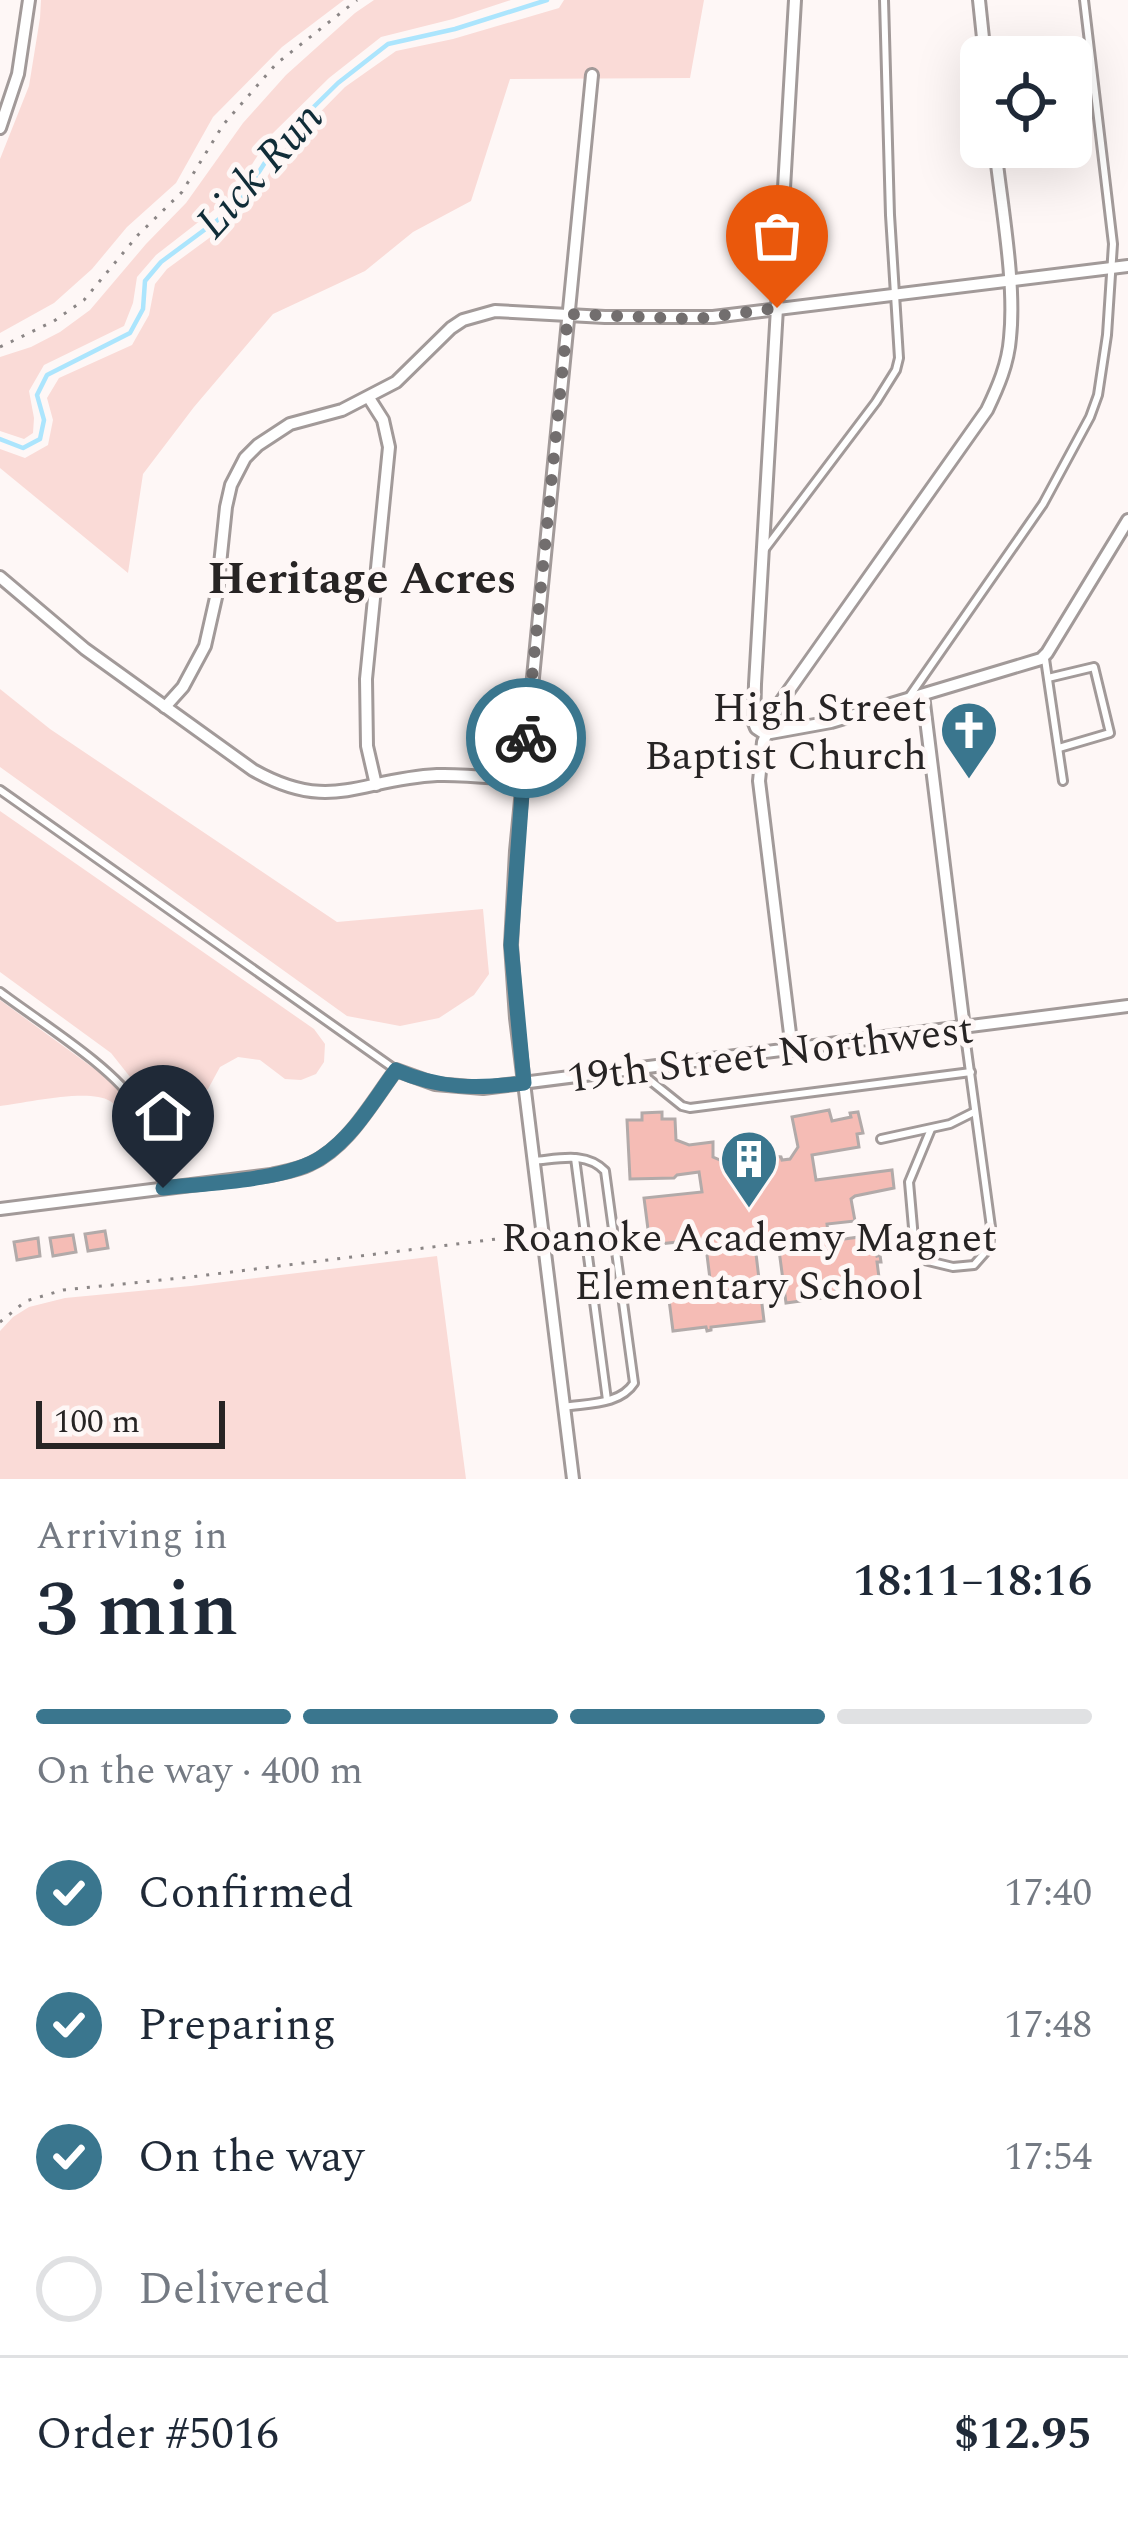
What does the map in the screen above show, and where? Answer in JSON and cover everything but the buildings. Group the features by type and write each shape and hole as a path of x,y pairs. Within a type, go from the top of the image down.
{"street":[{"path":"0,128 18,74 29,0"},
{"path":"795,0 756,728 765,734 805,728 1041,659 1128,520"},
{"path":"979,0 983,36"},
{"path":"573,1479 511,945 522,780 592,75"},
{"path":"792,1050 759,782 765,734 780,703 987,410 1005,367 1010,338 1009,280 997,168"},
{"path":"165,707 183,687 205,646 218,592 226,507 245,458 290,424 369,398 405,375 463,320 495,311 695,319 1128,266"},
{"path":"369,398 383,420 389,447 366,680 367,746 376,785"},
{"path":"0,578 85,650 278,784 332,794 438,775 522,780"},
{"path":"923,695 964,1028"},
{"name":"19th Street Northwest","path":"396,1070 435,1084 483,1088 1128,1006"},
{"path":"0,1209 271,1175 310,1164 341,1142 396,1070"}],"lane":[{"path":"762,551 896,370 900,350 890,215 884,0"},
{"path":"907,700 1043,504 1090,418 1102,376 1113,244 1084,0"},
{"path":"1045,655 1064,781"},
{"path":"1048,678 1094,667 1110,733 1058,748"},
{"name":"19th Street Northwest","path":"0,790 396,1070"},
{"path":"0,992 126,1090 149,1130 163,1188"},
{"path":"931,1129 909,1182 914,1239 924,1260 953,1267 974,1265 988,1248 991,1227 964,1028"},
{"path":"636,1069 690,1108 971,1072"},
{"path":"881,1139 950,1124 974,1112"},
{"path":"575,1158 607,1400"},
{"path":"534,1161 575,1158 599,1164 608,1179 634,1384 624,1396 564,1407"}],"path":[{"path":"0,347 54,321 84,300 138,235 182,192 223,125 276,64 354,1"},
{"path":"0,1322 26,1301 63,1290 542,1233"}],"shaded area":[{"path":"41,0 344,0 282,47 213,117 176,183 127,227 92,269 54,303 0,333 0,159 29,86"},
{"path":"374,0 511,0 381,37 329,78 270,136 232,196 156,255 137,277 124,326 44,365 29,391 33,433 24,439 0,431 0,357 60,332 90,310 186,203 243,123 286,75"},
{"path":"564,0 704,0 690,78 510,79 471,201 413,232 365,271 273,314 194,407 143,474 128,573 0,468 0,449 25,458 48,445 53,420 47,398 59,378 132,345 149,315 155,284 167,269 246,211 285,148 345,87 396,51 559,8"},
{"path":"0,689 50,729 337,922 483,909 489,974 474,995 439,1018 400,1026 347,1016 0,767"},
{"path":"0,811 314,1029 325,1044 324,1062 316,1074 285,1079 260,1060 238,1057 220,1067 208,1089 183,1112 154,1123 146,1097 111,1053 0,972"},
{"path":"0,1000 114,1083 144,1128 136,1132 118,1107 100,1097 0,1106"},
{"path":"437,1256 466,1479 0,1479 0,1331 29,1307 65,1298"}],"waterway":[{"name":"Lick Run","path":"0,439 23,448 40,439 44,420 37,395 47,375 130,333 143,309 145,281 161,262 238,205 278,142 338,83 388,44 547,0"}],"way so far":[{"path":"526,738 568,314 695,319 777,308"}],"place":[{"name":"High Street Baptist Church","path":"969,781"},
{"name":"Roanoke Academy Magnet Elementary School","path":"749,1210"}],"district":[{"name":"Heritage Acres","path":"362,577"}],"route":[{"path":"163,1188 271,1175 310,1164 341,1142 396,1070 458,1088 524,1083 511,945 526,738"}]}
